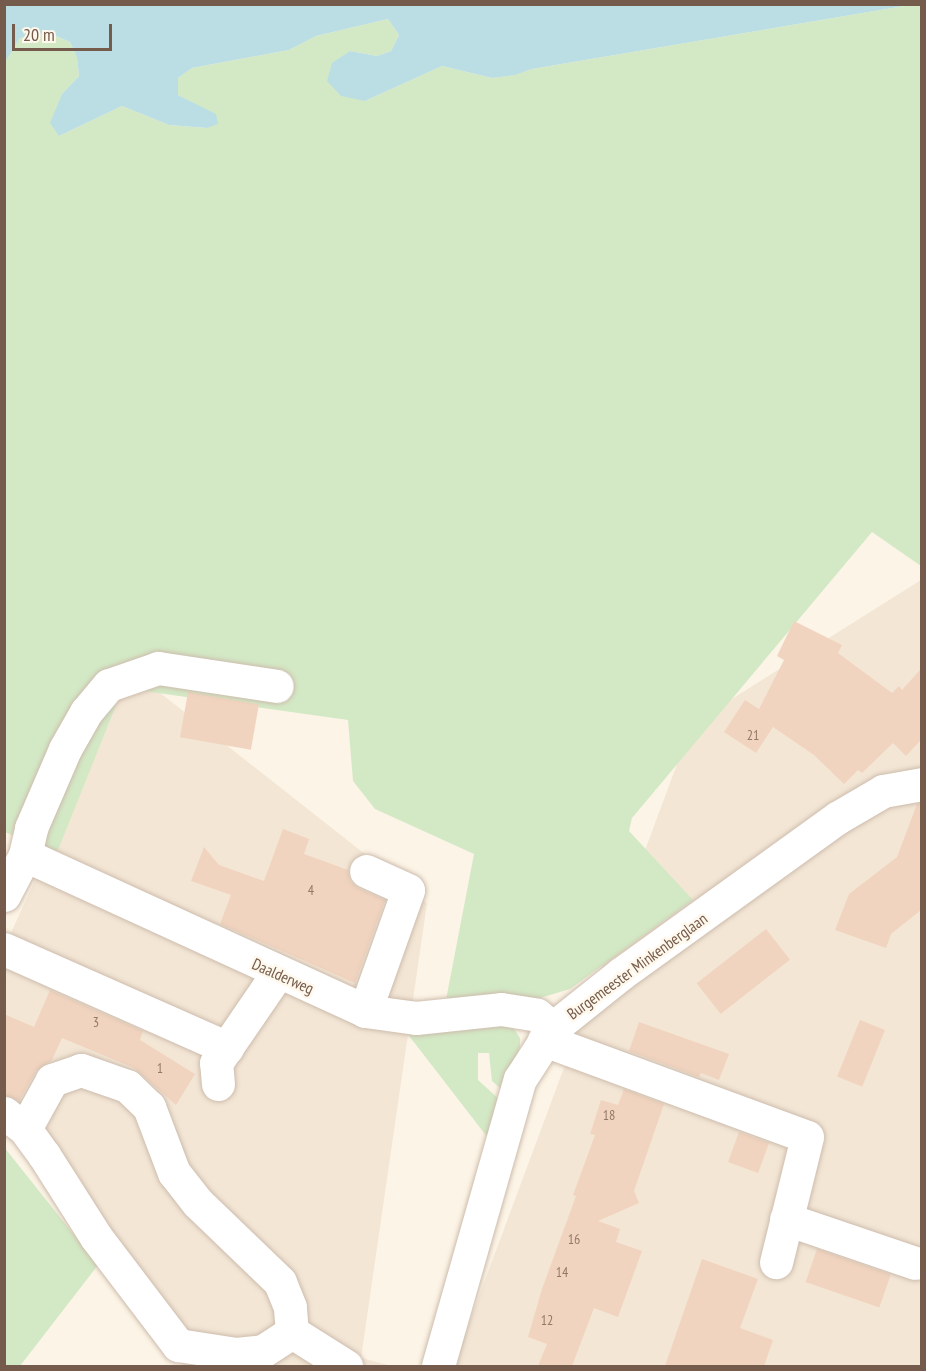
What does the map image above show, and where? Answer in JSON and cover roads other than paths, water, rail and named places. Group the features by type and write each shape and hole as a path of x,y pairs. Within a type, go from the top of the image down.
{"street":[{"path":"4,895 25,855 31,828 64,749 86,712 109,685 158,668 277,686"},
{"name":"Burgemeester Minkenberglaan","path":"438,1366 520,1079 548,1034 622,973 837,818 883,791 921,784"},
{"name":"Daalderweg","path":"25,855 277,974 364,1011 416,1018 501,1009 537,1015 548,1034 807,1137 786,1219"},
{"path":"364,1011 408,890 366,870"},
{"path":"4,948 227,1048"},
{"path":"219,1084 216,1063 277,974"},
{"path":"81,1070 126,1086 149,1107 174,1173 197,1202 280,1282 290,1307 292,1332 263,1351 236,1354 178,1345 96,1237 15,1121 52,1080 81,1070"},
{"path":"776,1262 786,1219 915,1263"},
{"path":"292,1332 346,1366"}],"water":[{"path":"5,4 910,5 532,69 515,75 492,78 442,66 365,101 341,96 327,81 332,63 350,51 377,56 391,51 399,35 388,19 316,36 289,50 192,68 178,78 178,95 216,114 218,124 207,128 169,125 122,106 59,136 50,123 62,94 79,76 77,58 70,42 49,33 20,38 5,62"}]}
